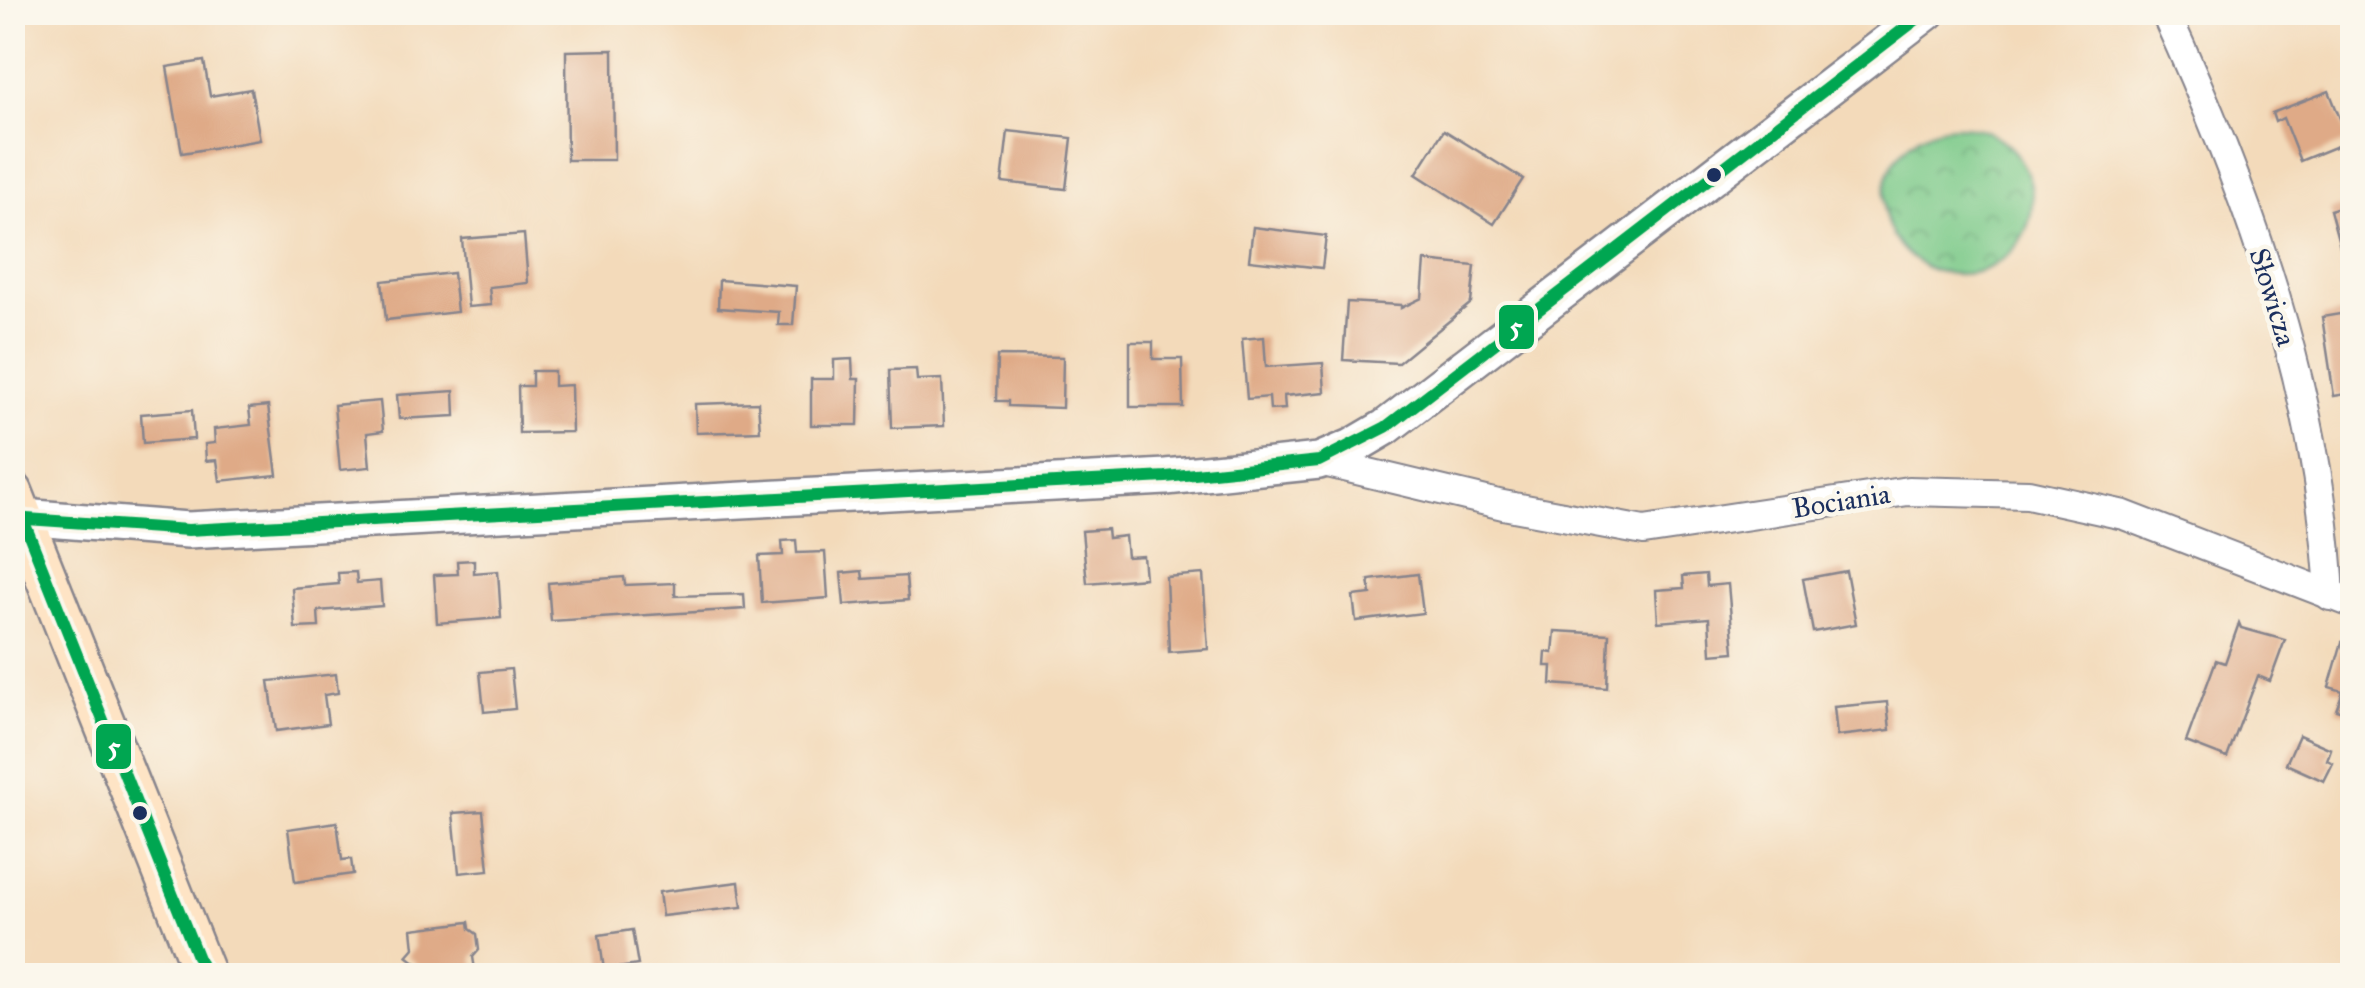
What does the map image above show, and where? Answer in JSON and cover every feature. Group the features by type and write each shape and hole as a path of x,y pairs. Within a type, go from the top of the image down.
{"main road":[{"path":"16,509 205,976"}],"street":[{"path":"16,509 188,530 1166,477 1319,460 1352,448 1386,427 1927,12"},
{"name":"Słowicza","path":"2166,12 2213,116 2286,328 2342,600"},
{"name":"Bociania","path":"1319,460 1504,505 1644,531 1908,491 2028,494 2124,515 2342,600"}],"green space":[{"path":"1958,126 1986,132 2010,148 2026,172 2032,200 2026,228 2010,252 1986,268 1958,274 1930,268 1906,252 1890,228 1884,200 1890,172 1906,148 1930,132"}],"building":[{"path":"613,50 614,160 567,160 566,51"},
{"path":"204,61 210,96 251,89 260,140 182,153 167,67"},
{"path":"2329,91 2349,141 2300,161 2283,118 2275,122 2272,113"},
{"path":"1444,130 1523,179 1494,224 1416,174"},
{"path":"1008,131 1072,138 1066,189 1002,182"},
{"path":"2352,204 2352,252 2342,254 2330,210"},
{"path":"1253,227 1326,236 1322,268 1249,260"},
{"path":"524,234 528,283 489,287 491,305 468,307 462,239"},
{"path":"1425,261 1475,266 1471,303 1398,363 1343,360 1347,302 1401,308 1422,298"},
{"path":"453,273 457,312 386,320 382,281"},
{"path":"719,280 796,286 793,325 778,325 779,312 718,308"},
{"path":"2352,312 2352,393 2334,396 2322,317"},
{"path":"1264,337 1266,367 1323,363 1325,392 1284,396 1285,409 1270,410 1269,397 1247,399 1242,339"},
{"path":"1130,342 1153,342 1153,359 1182,359 1183,407 1130,407"},
{"path":"997,356 1063,357 1062,408 1008,406 1008,401 996,401"},
{"path":"852,359 853,379 859,379 858,425 811,425 811,379 834,379 834,360"},
{"path":"916,369 917,380 942,379 944,426 892,428 890,370"},
{"path":"532,371 554,371 554,386 571,385 572,432 519,433 518,386 532,386"},
{"path":"454,391 455,416 399,419 397,395"},
{"path":"380,401 383,431 367,433 370,467 340,470 334,405"},
{"path":"758,402 760,431 696,433 695,404"},
{"path":"268,406 277,475 220,481 217,460 206,461 205,444 215,443 214,429 251,425 249,408"},
{"path":"192,410 194,439 143,443 141,414"},
{"path":"1107,529 1108,538 1125,536 1127,557 1143,556 1145,578 1087,583 1082,531"},
{"path":"796,540 797,553 825,552 828,598 762,603 759,556 783,555 782,541"},
{"path":"474,560 474,573 498,571 501,618 437,623 434,575 458,574 457,561"},
{"path":"862,571 863,579 906,576 908,600 844,605 841,573"},
{"path":"1846,571 1856,624 1813,632 1803,579"},
{"path":"356,572 357,583 380,581 382,606 318,611 319,627 295,628 292,588 339,584 338,573"},
{"path":"1203,574 1208,649 1169,652 1166,577"},
{"path":"1418,574 1423,613 1356,621 1353,596 1371,594 1369,580"},
{"path":"1706,574 1707,586 1728,584 1734,652 1711,654 1709,618 1658,622 1656,590 1684,588 1683,576"},
{"path":"624,577 625,585 675,583 675,596 744,594 745,609 551,621 548,583"},
{"path":"2239,623 2241,628 2285,640 2270,681 2258,676 2227,758 2186,742 2216,660 2225,663"},
{"path":"1555,631 1609,634 1607,688 1551,684 1552,666 1545,666 1546,652 1553,653"},
{"path":"2342,642 2352,645 2352,715 2336,710 2343,691 2329,687"},
{"path":"511,669 515,709 484,712 480,672"},
{"path":"336,674 338,693 324,695 328,724 276,731 269,681"},
{"path":"1887,702 1890,730 1837,736 1834,707"},
{"path":"2299,735 2331,749 2327,760 2333,763 2324,781 2286,764"},
{"path":"483,811 489,870 459,873 453,813"},
{"path":"337,822 342,860 351,859 353,874 295,882 288,829"},
{"path":"739,882 742,907 662,916 659,892"},
{"path":"469,922 470,929 477,934 479,950 473,957 476,976 417,976 416,963 407,956 414,948 412,929"},
{"path":"632,930 638,965 604,970 599,935"}],"transit line":[{"name":"5","path":"12,518 188,530 1166,477 1319,461 1386,427 1926,12"},
{"name":"5","path":"22,517 205,976"}]}
